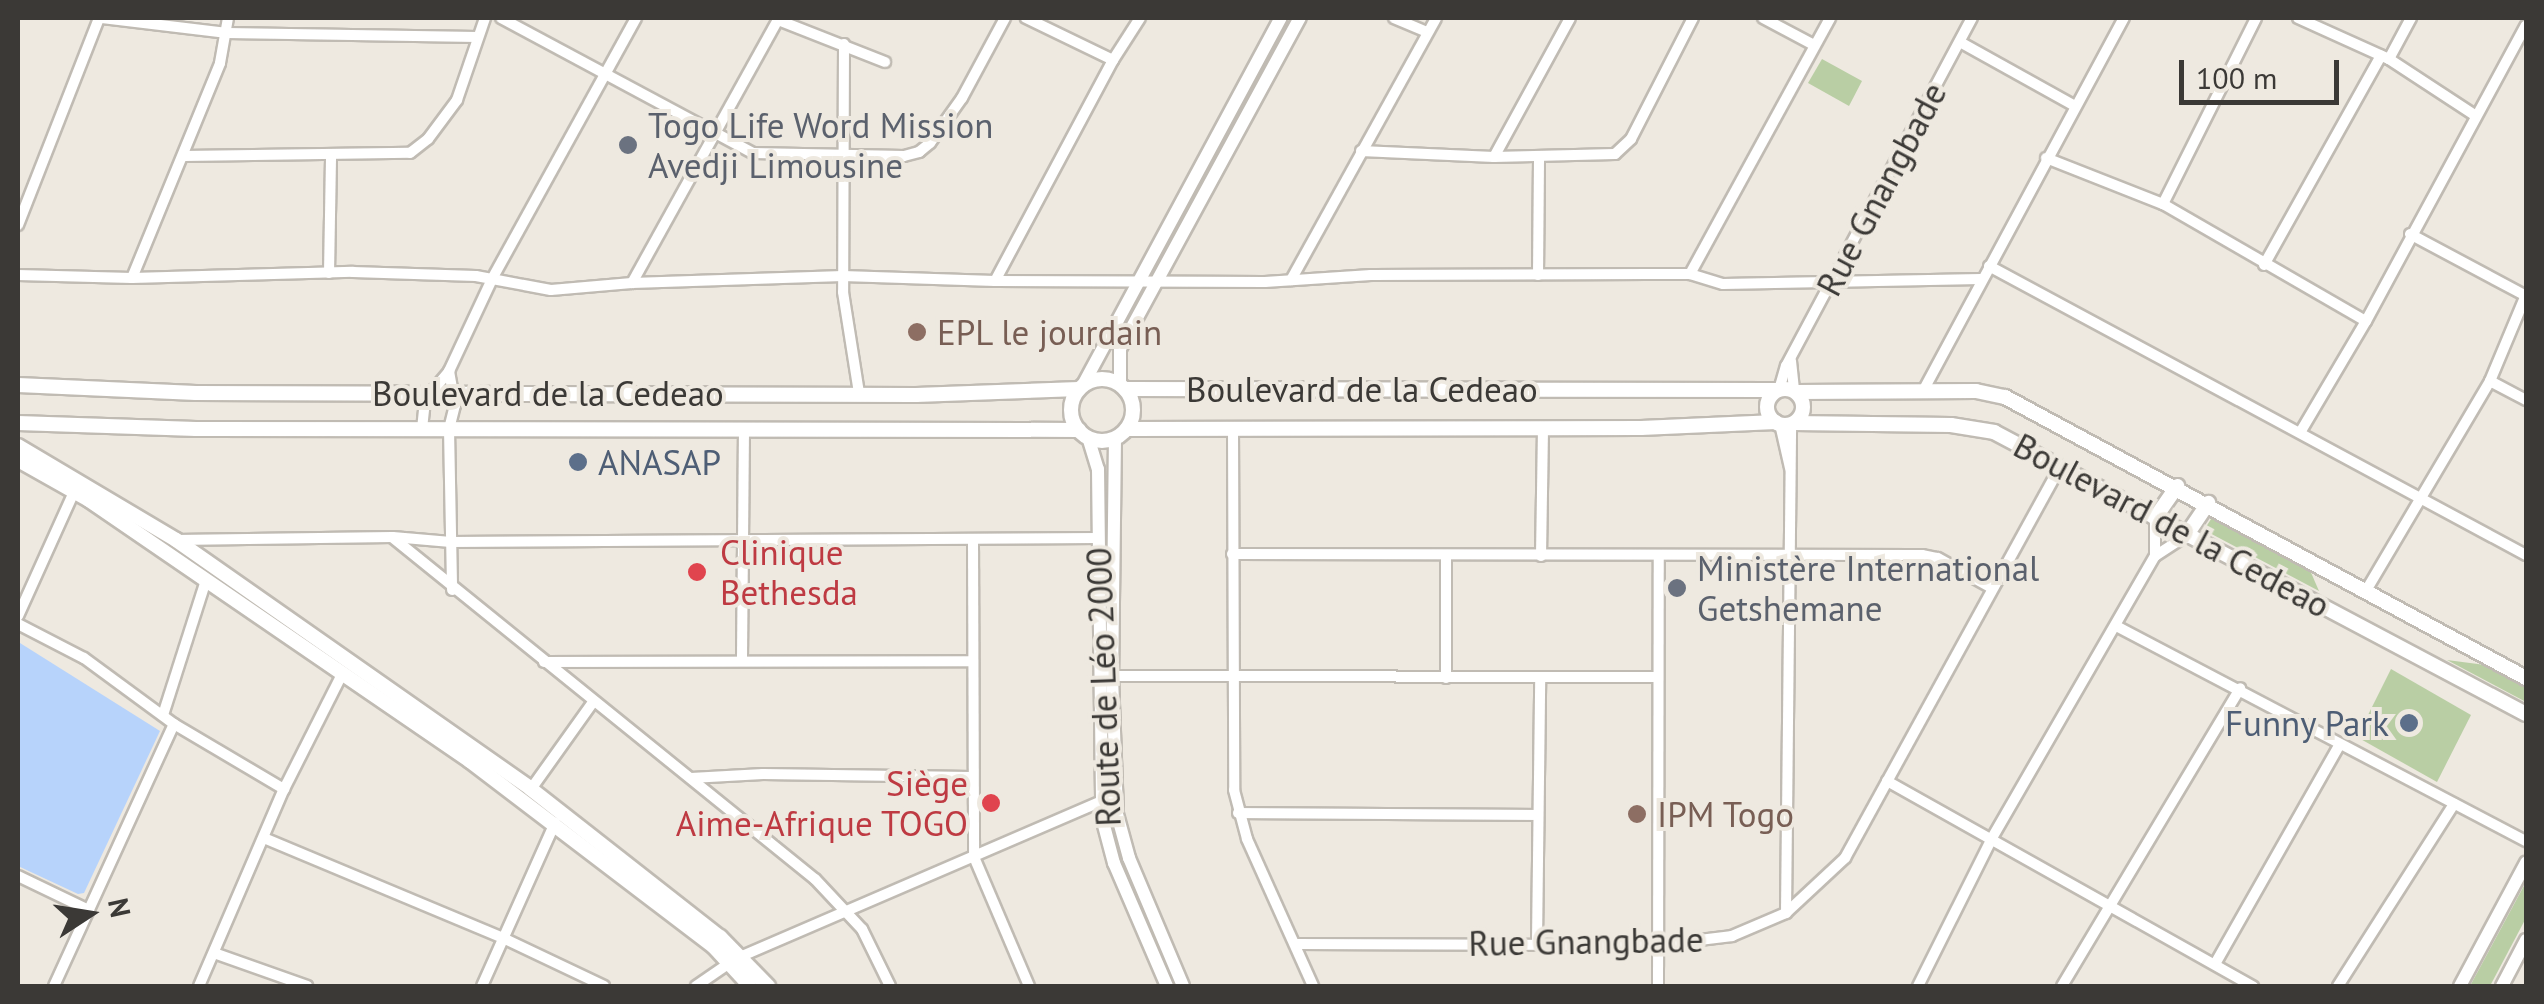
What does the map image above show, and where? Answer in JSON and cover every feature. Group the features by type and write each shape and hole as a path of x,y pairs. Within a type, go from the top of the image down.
{"main road":[{"path":"1102,378 1123,387 1133,409 1121,434 1083,434 1072,405 1081,387 1102,378"},
{"name":"Boulevard de la Cedeao","path":"18,385 196,393 454,394 1014,394 1081,387"},
{"name":"Boulevard de la Cedeao","path":"1123,387 1923,390 2005,396 2178,486 2526,678"},
{"path":"1787,391 1804,408 1785,423 1767,406 1787,391"},
{"name":"Boulevard de la Cedeao","path":"18,422 1083,434"},
{"name":"Boulevard de la Cedeao","path":"1121,434 1233,428 1785,423 1979,429 2061,465 2186,536 2526,714"},
{"path":"34,455 32,434 40,425"},
{"path":"18,446 176,540 532,789 557,818"},
{"path":"18,460 74,492 557,818 768,986"},
{"path":"2155,518 2178,486"},
{"path":"2186,536 2208,503"},
{"path":"736,958 750,986"}],"street":[{"path":"18,225 101,18 227,33 477,36"},
{"path":"132,278 184,156 227,33 228,18"},
{"path":"184,156 402,154 418,149 457,100 485,18"},
{"path":"502,18 753,153 845,155 920,152 962,98 1005,18"},
{"path":"422,429 422,410 430,393 448,371 492,279 636,18"},
{"path":"1026,18 1113,60"},
{"path":"994,281 1113,60 1140,18"},
{"path":"1081,387 1281,18"},
{"path":"1123,387 1120,349 1300,18"},
{"path":"1394,18 1427,32"},
{"path":"1291,280 1436,18"},
{"path":"1494,157 1570,18"},
{"path":"1361,150 1494,157 1607,157 1630,139 1693,18"},
{"path":"1763,18 1814,45"},
{"path":"1690,274 1830,18"},
{"name":"Rue Gnangbade","path":"1787,391 1790,361 1972,18"},
{"path":"1923,390 2124,18"},
{"path":"2163,204 2256,18"},
{"path":"2298,18 2385,58 2476,116"},
{"path":"2264,265 2411,18"},
{"path":"632,283 778,19 885,62"},
{"path":"2302,431 2366,322 2526,25"},
{"path":"1960,42 2075,106"},
{"path":"844,44 843,276 859,393"},
{"path":"330,273 331,155"},
{"path":"1538,157 1538,275"},
{"path":"2046,158 2163,204 2366,322"},
{"path":"2367,590 2490,381 2526,295 2410,234"},
{"path":"1988,266 2302,431 2315,444 2526,555"},
{"path":"18,275 132,278 330,273 492,279 551,290 632,283 843,276 1158,282 1690,274 1723,284 1981,280"},
{"path":"448,371 454,394 450,429 452,590"},
{"path":"2490,381 2526,400"},
{"path":"1785,423 1790,468 1786,913"},
{"path":"1233,428 1232,678 1238,813 1313,986"},
{"path":"1541,556 1543,428"},
{"path":"742,658 744,429"},
{"name":"Route de Léo 2000","path":"1083,434 1098,469 1115,795 1129,858 1183,986"},
{"name":"Route de Léo 2000","path":"1121,434 1100,802 1110,851 1167,986"},
{"path":"1786,913 1844,858 1990,586 2061,465"},
{"path":"18,616 74,492"},
{"path":"1918,986 1992,838 2118,627 2155,556 2155,518"},
{"path":"2155,556 2186,536"},
{"path":"392,537 452,590 848,909 862,928 890,986"},
{"path":"176,540 1099,538"},
{"path":"973,541 974,857 1029,986"},
{"path":"1232,554 1930,556 1990,586"},
{"path":"1446,556 1446,678"},
{"path":"1658,986 1660,557"},
{"path":"162,715 206,580"},
{"path":"18,624 97,667 174,724 284,789"},
{"path":"2118,627 2526,841"},
{"path":"544,662 742,658 972,662"},
{"path":"199,986 284,789 342,674"},
{"path":"1106,676 1658,677"},
{"path":"1536,942 1540,678"},
{"path":"2062,986 2240,688"},
{"path":"532,789 593,702"},
{"path":"54,986 174,724"},
{"path":"2216,964 2340,746"},
{"path":"690,778 763,774 971,777"},
{"path":"1887,781 2253,986"},
{"path":"696,986 736,958 1115,795"},
{"path":"2338,986 2454,804"},
{"path":"1238,813 1536,815"},
{"path":"482,986 557,818"},
{"path":"264,838 503,938 604,986"},
{"path":"2460,986 2526,863"},
{"path":"18,876 89,910"},
{"name":"Rue Gnangbade","path":"1296,944 1658,945 1732,936 1786,913"},
{"path":"2502,986 2526,940"},
{"path":"214,952 307,986"}],"green space":[{"path":"1822,59 1862,81 1849,106 1808,83"},
{"path":"2213,516 2309,568 2319,591 2204,530"},
{"path":"2447,660 2493,666 2526,683 2526,702"},
{"path":"2391,669 2471,715 2437,782 2357,737"},
{"path":"2526,882 2526,918 2490,986 2470,986"}],"water":[{"path":"20,643 160,731 84,893 78,894 18,866"}],"place":[{"name":"Togo Life Word Mission Avedji Limousine","path":"628,145"},
{"name":"EPL le jourdain","path":"917,332"},
{"name":"ANASAP","path":"578,462"},
{"name":"Clinique Bethesda","path":"697,572"},
{"name":"Ministère International Getshemane","path":"1677,588"},
{"name":"Funny Park","path":"2409,723"},
{"name":"Siège Aime-Afrique TOGO","path":"991,803"},
{"name":"IPM Togo","path":"1637,814"}]}
